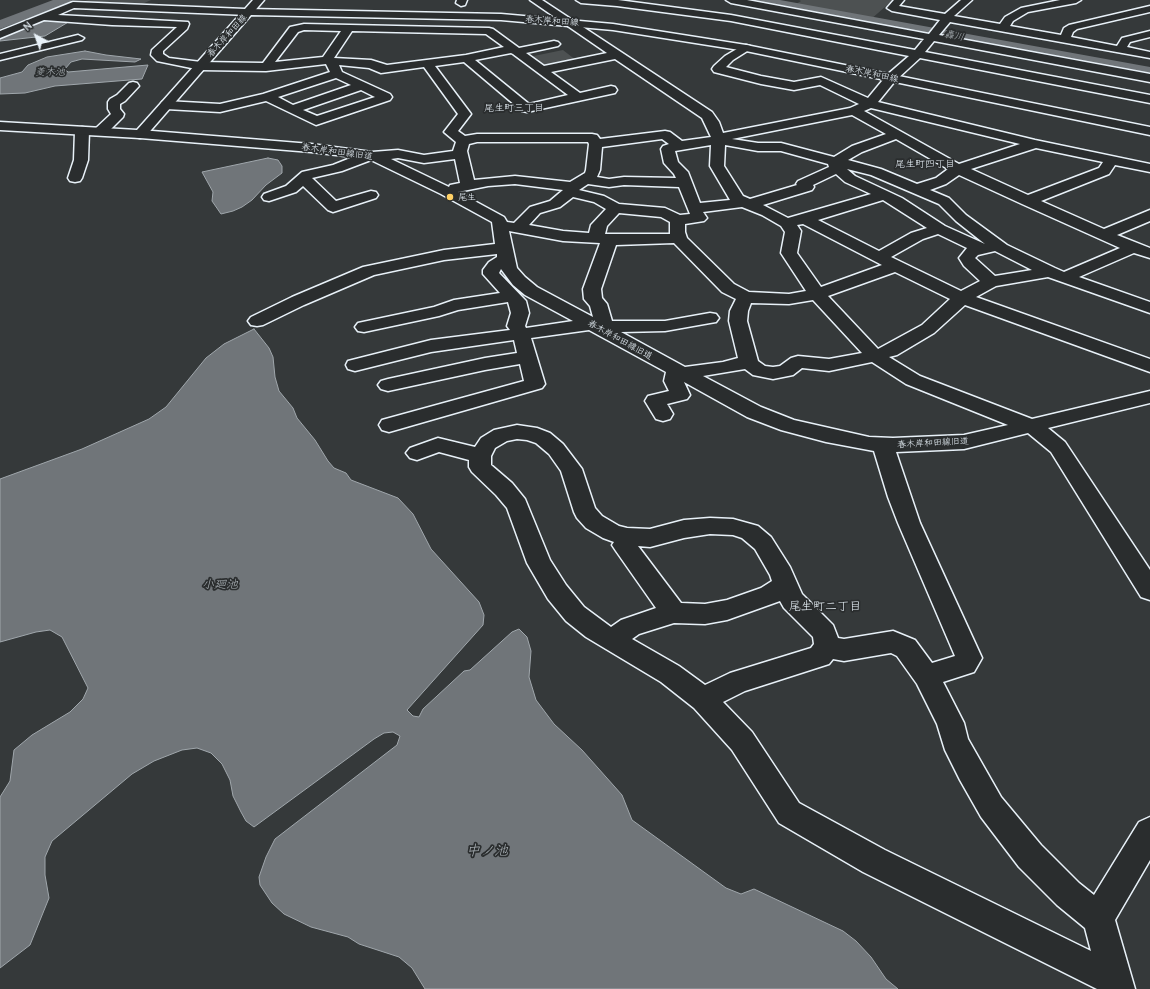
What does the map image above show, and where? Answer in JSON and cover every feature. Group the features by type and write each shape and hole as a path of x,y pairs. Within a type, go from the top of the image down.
{"street":[{"path":"144,9 156,0"},
{"path":"0,35 73,5 248,12 259,0"},
{"path":"535,0 707,115 712,122 718,139 717,166 737,199 786,223 793,231 789,253 816,294 875,356 890,367 913,380 1033,427 1058,447 1150,590"},
{"path":"581,0 618,1 769,25 1150,99"},
{"path":"731,0 933,35 1150,78"},
{"path":"899,0 892,8 1150,55"},
{"path":"576,186 616,208 665,213 678,220 699,218 680,172 671,163 668,149 680,145 718,139 853,111 870,104 891,78 918,54 960,4 967,0"},
{"path":"1003,29 1009,19 1025,10 1076,0"},
{"path":"1139,3 1150,8"},
{"path":"678,10 689,4"},
{"path":"1066,40 1068,30 1073,27 1150,8"},
{"name":"春木岸和田線","path":"140,134 248,12 501,17 568,22 658,33 746,48 1150,131"},
{"path":"43,17 77,20 184,24 183,27 158,50 157,55 161,59 201,66 266,67 341,61 357,64 371,64 381,69 387,69 554,44"},
{"path":"61,29 77,20"},
{"path":"266,67 294,29 304,27 489,31 578,97"},
{"path":"330,61 349,28"},
{"path":"425,30 438,40"},
{"path":"1120,50 1126,40 1150,34"},
{"path":"0,57 78,38"},
{"path":"0,44 8,45 18,53"},
{"path":"449,48 464,58 527,108 611,90"},
{"path":"746,48 729,58 718,69 768,82 794,86 821,81 870,104 1035,144 1150,168"},
{"path":"0,51 18,53"},
{"path":"542,70 616,55"},
{"path":"266,97 316,121 386,97 337,74 330,61"},
{"path":"428,64 465,114 451,132 462,147 468,185"},
{"path":"717,80 730,72"},
{"path":"166,105 220,108 266,97 337,74"},
{"path":"100,132 118,114 114,109 114,102 121,98 133,86"},
{"path":"292,109 360,86"},
{"path":"853,111 958,169 1133,248 1150,253"},
{"path":"342,113 356,120"},
{"path":"0,126 140,134"},
{"path":"75,178 81,160 82,131"},
{"name":"春木岸和田線旧道","path":"140,134 300,147 370,156 406,170 499,220 504,254 509,268 526,287 754,412 770,419 826,435 883,445 964,442 1033,427 1150,397"},
{"path":"694,208 746,203 807,187 803,184 836,165 856,149 897,134"},
{"path":"596,144 625,139 665,135 680,145"},
{"path":"269,196 291,189 307,175 337,168 370,156 398,154 424,159 462,147 477,138 592,138 596,144 591,175 555,204 535,210 518,228"},
{"path":"718,139 758,147 781,147 836,165 876,172 944,201 961,218 999,247 1056,275 1150,308"},
{"path":"918,189 941,180 958,169 1035,144"},
{"path":"1027,201 1104,172 1111,160"},
{"path":"836,165 850,179 897,201 940,230 982,249"},
{"path":"304,178 333,207 371,195"},
{"path":"446,191 468,185 515,180 576,186 624,181 685,183"},
{"path":"786,223 805,219 884,195"},
{"path":"599,327 598,304 593,299 592,289 603,239 600,225 608,214 616,208"},
{"path":"1103,234 1150,215"},
{"path":"805,219 962,298 1150,366"},
{"path":"678,220 677,232 679,238 723,284 745,298 789,299 816,294 896,266"},
{"path":"500,224 563,236 649,240 679,238"},
{"path":"880,257 917,236 940,230"},
{"path":"990,282 970,264 967,258 972,252 999,247"},
{"path":"745,298 739,311 738,321 746,356 750,364 760,371 773,373 786,371 798,362 829,365 875,356 890,351 928,329 962,298 990,282 1056,275 1133,248"},
{"path":"389,425 535,384 521,333 516,326 520,313 517,301 492,274 491,270 504,254"},
{"path":"257,321 298,301 369,271 387,266 444,255 504,254"},
{"path":"364,327 439,311 454,305 513,296"},
{"path":"355,365 430,346 521,333 599,327 665,326 710,318"},
{"path":"388,386 485,364 528,357"},
{"path":"663,414 655,401 680,395 674,381 678,371 723,368 748,361"},
{"path":"828,647 824,632 793,601 773,558 763,543 750,532 733,527 710,526 684,529 650,538 627,537 611,532 594,522 586,512 571,469 556,449 542,438 530,433 517,432 501,435 488,443 480,456 480,467 504,489 517,505 539,563 557,592 575,614 595,630 670,674 704,700 742,741 789,813 874,861 1117,984"},
{"path":"417,453 438,445 480,456"},
{"path":"883,445 899,497 909,523 969,658 965,664 926,676"},
{"path":"627,537 624,545 674,613"},
{"path":"611,640 630,627 650,620 674,613 706,614 727,610 770,594 785,585"},
{"path":"828,647 844,650 893,642 906,648 926,676 950,723 955,741 991,807 1030,856 1068,894 1098,918 1117,984"},
{"path":"704,700 725,687 740,681 820,656 828,647"},
{"path":"1098,918 1150,832"}],"shaded area":[{"path":"151,0 140,5 82,1"},
{"path":"799,0 893,0 870,20 793,6 801,1"},
{"path":"563,50 577,61 548,67 541,66 529,57"}],"water":[{"path":"46,19 70,21 45,36 0,41 0,37"},
{"name":"菱木池","path":"85,51 141,59 135,62 82,59 71,62 65,69 68,72 148,65 142,79 55,86 25,93 0,94 0,78 22,72 28,65 47,57"},
{"path":"268,158 278,160 282,166 282,173 266,185 252,200 242,207 221,214 212,201 213,192 202,172"},
{"path":"254,329 269,348 273,357 275,377 279,391 293,408 297,418 315,440 328,461 334,468 346,473 351,480 398,498 413,514 431,549 479,602 484,615 483,625 407,710 413,716 419,717 423,709 464,671 470,670 512,632 519,629 527,637 531,651 529,677 536,700 554,724 582,750 622,795 632,820 726,888 741,894 754,889 843,931 856,941 871,957 886,979 898,989 425,989 412,968 399,957 359,944 348,937 311,927 284,914 272,903 260,885 259,877 266,857 275,839 397,745 400,736 393,732 384,733 374,739 254,827 246,821 241,812 233,796 230,780 222,764 211,753 197,748 182,750 154,761 132,774 52,841 45,857 45,875 49,898 30,945 0,968 0,797 10,781 14,750 32,735 70,712 83,699 88,688 62,637 50,630 36,632 0,642 0,479 82,449 149,419 166,407 206,358 224,344"}],"waterway":[{"path":"0,25 65,0"},
{"name":"轟川","path":"758,0 1150,72"}],"place":[{"name":"尾生","path":"450,197"}],"district":[{"name":"尾生町三丁目","path":"514,108"},
{"name":"尾生町四丁目","path":"925,164"},
{"name":"尾生町二丁目","path":"825,607"}],"water label":[{"name":"小廻池","path":"220,585"},
{"name":"中ノ池","path":"487,851"}]}
